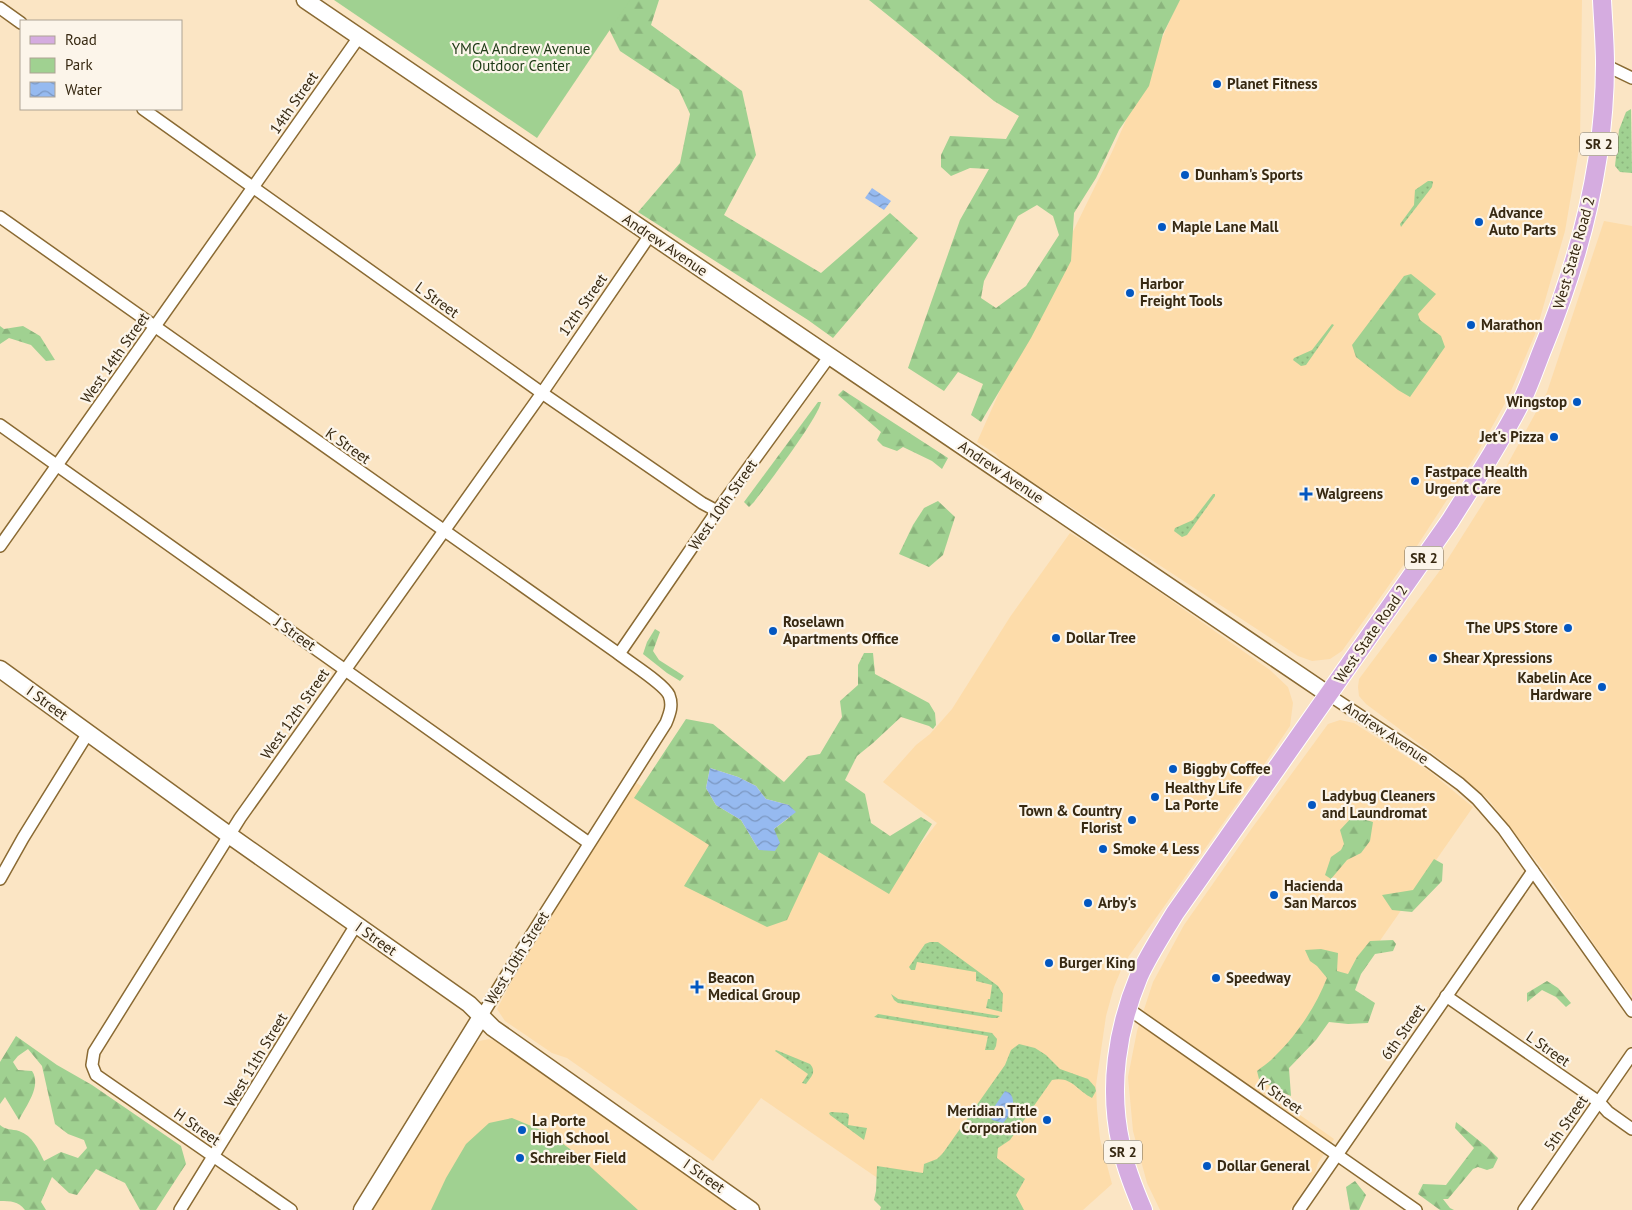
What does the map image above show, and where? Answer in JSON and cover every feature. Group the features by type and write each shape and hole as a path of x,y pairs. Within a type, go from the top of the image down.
{"main road":[{"name":"West State Road 2","path":"1143,1210 1131,1181 1120,1144 1115,1100 1118,1043 1127,1008 1140,975 1156,943 1175,913 1450,521 1488,462 1522,399 1552,327 1578,247 1593,188 1602,121 1605,65 1602,0"}],"street":[{"name":"Andrew Avenue","path":"305,0 829,357 1426,759 1460,784 1478,799 1504,830 1632,1011"},
{"path":"0,8 20,22"},
{"name":"14th Street","path":"253,186 359,37"},
{"path":"1605,65 1632,78"},
{"name":"L Street","path":"144,110 542,393 717,512"},
{"name":"West 14th Street","path":"0,546 253,186"},
{"name":"K Street","path":"0,217 442,531 619,654 666,691 671,706"},
{"name":"12th Street","path":"542,393 650,235"},
{"name":"West 10th Street","path":"619,654 717,512 829,357"},
{"name":"West 12th Street","path":"92,1065 94,1052 246,810 442,531 542,393"},
{"name":"J Street","path":"0,425 589,843"},
{"name":"I Street","path":"0,669 229,836 469,1004 489,1026 751,1210"},
{"name":"West 10th Street","path":"362,1210 666,722 671,706"},
{"path":"0,879 88,732"},
{"name":"6th Street","path":"1298,1210 1533,871"},
{"name":"West 11th Street","path":"180,1210 356,925"},
{"name":"L Street","path":"1446,996 1598,1102 1608,1112 1632,1128"},
{"name":"K Street","path":"1127,1008 1416,1210"},
{"name":"5th Street","path":"1524,1210 1632,1054"},
{"name":"H Street","path":"92,1065 96,1075 290,1210"}],"shaded area":[{"path":"1179,0 1582,0 1580,143 1565,231 1536,332 1508,398 1478,452 1417,546 1342,651 1330,659 1312,661 1298,656 1002,462 996,454 977,442 1053,272 1112,152"},
{"path":"1604,221 1632,226 1632,996 1615,975 1547,875 1489,800 1453,769 1366,704 1359,696 1358,687 1359,679 1444,565 1506,467 1547,392"},
{"path":"1070,533 1105,554 1270,670 1288,687 1293,703 1290,726 1124,963 1114,987 1106,1016 1096,1085 1100,1139 1112,1184 1083,1210 1023,1210 911,1201 761,1098 713,1161 567,1058 552,1053 505,1021 497,1009 514,977 558,903 616,813 633,781 790,873 820,837 891,882 937,823 883,782 952,709 1010,617"},
{"path":"1340,720 1354,723 1429,771 1473,807 1315,1034 1266,1091 1334,1139 1318,1163 1315,1173 1290,1210 1160,1210 1147,1183 1133,1131 1128,1077 1137,1031 1153,982 1184,925 1252,828 1328,724"},
{"name":"La Porte High School","path":"489,1039 496,1041 736,1210 372,1210 475,1045 479,1041"}],"green space":[{"name":"YMCA Andrew Avenue Outdoor Center","path":"334,0 630,0 537,138"},
{"path":"610,0 659,0 651,25 742,91 756,155 724,215 821,273 890,213 918,238 833,338 808,320 638,212 680,163 690,114 679,90 620,51 604,19"},
{"path":"869,0 1180,0 1163,34 1149,86 1119,130 1096,178 1074,213 1071,261 1031,338 981,422 971,415 983,384 958,372 944,391 908,368 960,220 989,169 970,168 951,176 941,167 941,155 950,136 1006,139 1019,116 994,101","holes":["1037,205 1053,216 1059,235 1026,286 996,308 981,298 984,281 1018,216"]},
{"path":"1631,109 1632,173 1620,172 1615,166 1619,130 1626,112"},
{"path":"1428,181 1433,182 1432,187 1401,227 1400,224 1414,205 1415,190"},
{"path":"1411,274 1436,294 1418,314 1420,320 1441,336 1445,347 1410,397 1398,390 1356,357 1352,345 1404,276"},
{"path":"1332,324 1334,325 1306,365 1301,366 1293,360 1312,350"},
{"path":"0,326 4,329 23,326 40,336 55,360 46,361 31,345 9,338 0,344"},
{"path":"843,390 948,458 942,469 932,461 903,447 897,451 883,446 877,440 881,432 838,395"},
{"path":"818,402 821,402 812,422 749,507 744,502"},
{"path":"1213,494 1215,496 1187,535 1182,537 1174,531 1175,528 1193,520"},
{"path":"938,501 955,517 943,555 929,567 899,554 913,525 924,508"},
{"path":"655,629 660,632 653,651 659,660 684,676 680,681 643,654 647,642"},
{"path":"864,653 873,653 875,674 929,703 935,713 936,725 933,729 901,717 857,756 845,780 865,794 871,823 890,836 921,817 932,824 889,894 819,852 787,920 767,927 684,886 709,845 634,798 686,719 713,724 784,782 808,756 820,754 842,717 840,701 858,685 858,665","holes":["710,768 738,777 756,786 766,799 789,805 790,817 774,829 759,850 741,820 716,805 706,788"]},
{"path":"1353,816 1373,822 1370,841 1361,853 1347,860 1331,879 1325,875 1331,857 1341,850 1344,844 1340,830"},
{"path":"1434,859 1443,864 1442,881 1412,912 1392,910 1382,895 1413,890"},
{"path":"1393,940 1396,944 1393,951 1375,954 1361,974 1355,990 1375,1003 1368,1023 1348,1024 1329,1022 1316,1040 1289,1068 1291,1096 1259,1079 1257,1071 1283,1048 1298,1029 1312,1009 1327,978 1310,961 1305,950 1321,949 1338,953 1337,971 1348,974 1357,957 1370,941"},
{"path":"938,942 998,986 1003,994 1002,1012 986,1008 988,999 990,999 992,985 976,981 976,972 917,962 915,970 911,970 909,967 925,944"},
{"path":"1547,981 1558,988 1571,1003 1566,1007 1556,997 1542,990 1527,1002 1527,993"},
{"path":"891,994 898,999 1000,1016 992,1018 898,1003"},
{"path":"878,1014 992,1033 997,1039 996,1046 994,1050 985,1050 988,1036 874,1017"},
{"path":"16,1036 181,1146 186,1164 156,1210 140,1210 125,1183 96,1169 77,1195 69,1193 52,1177 41,1202 46,1210 25,1210 14,1202 0,1201 0,1125 6,1129 19,1131 28,1136 44,1161 61,1152 78,1158 87,1148 84,1140 68,1134 55,1124 42,1066 28,1049 13,1062 18,1070 32,1071 35,1077 34,1089 29,1102 19,1120 5,1097 0,1104 0,1062"},
{"path":"1019,1044 1035,1048 1046,1055 1060,1069 1088,1079 1096,1091 1092,1098 1074,1084 1059,1079 1052,1080 1010,1140 998,1148 997,1158 1025,1179 1016,1195 1024,1210 880,1210 881,1207 874,1200 877,1166 923,1173 924,1164 937,1159 943,1153 1005,1065 1011,1050"},
{"path":"776,1050 810,1064 813,1072 806,1084 802,1083 808,1074"},
{"path":"829,1113 847,1113 849,1115 848,1125 867,1128 864,1140 830,1115"},
{"name":"Schreiber Field","path":"512,1118 541,1130 543,1129 574,1152 638,1210 431,1210 446,1178 466,1144 489,1123"},
{"path":"1456,1122 1498,1158 1493,1168 1487,1170 1478,1167 1473,1169 1448,1199 1443,1199 1454,1210 1440,1210 1418,1194 1423,1184 1446,1185 1474,1148 1455,1128"},
{"path":"1355,1181 1366,1195 1359,1210 1350,1210 1346,1187"}],"water":[{"path":"872,188 891,201 884,210 865,198"},
{"path":"710,768 738,777 756,786 766,799 789,805 796,812 774,829 780,843 775,851 759,850 741,820 716,805 706,788"},
{"path":"1005,1091 1010,1093 1013,1105 1011,1112 1003,1123 992,1120 990,1113"}],"place":[{"name":"Planet Fitness","path":"1217,84"},
{"name":"Dunham's Sports","path":"1185,175"},
{"name":"Advance Auto Parts","path":"1479,222"},
{"name":"Maple Lane Mall","path":"1162,227"},
{"name":"Harbor Freight Tools","path":"1130,293"},
{"name":"Marathon","path":"1471,325"},
{"name":"Wingstop","path":"1577,402"},
{"name":"Jet's Pizza","path":"1554,437"},
{"name":"Fastpace Health Urgent Care","path":"1415,481"},
{"name":"Walgreens","path":"1306,494"},
{"name":"The UPS Store","path":"1568,628"},
{"name":"Roselawn Apartments Office","path":"773,631"},
{"name":"Dollar Tree","path":"1056,638"},
{"name":"Shear Xpressions","path":"1433,658"},
{"name":"Kabelin Ace Hardware","path":"1602,687"},
{"name":"Biggby Coffee","path":"1173,769"},
{"name":"Healthy Life La Porte","path":"1155,797"},
{"name":"Ladybug Cleaners and Laundromat","path":"1312,805"},
{"name":"Town & Country Florist","path":"1132,820"},
{"name":"Smoke 4 Less","path":"1103,849"},
{"name":"Hacienda San Marcos","path":"1274,895"},
{"name":"Arby's","path":"1088,903"},
{"name":"Burger King","path":"1049,963"},
{"name":"Speedway","path":"1216,978"},
{"name":"Beacon Medical Group","path":"697,987"},
{"name":"Meridian Title Corporation","path":"1047,1120"},
{"name":"La Porte High School","path":"522,1130"},
{"name":"Schreiber Field","path":"520,1158"},
{"name":"Dollar General","path":"1207,1166"}]}
